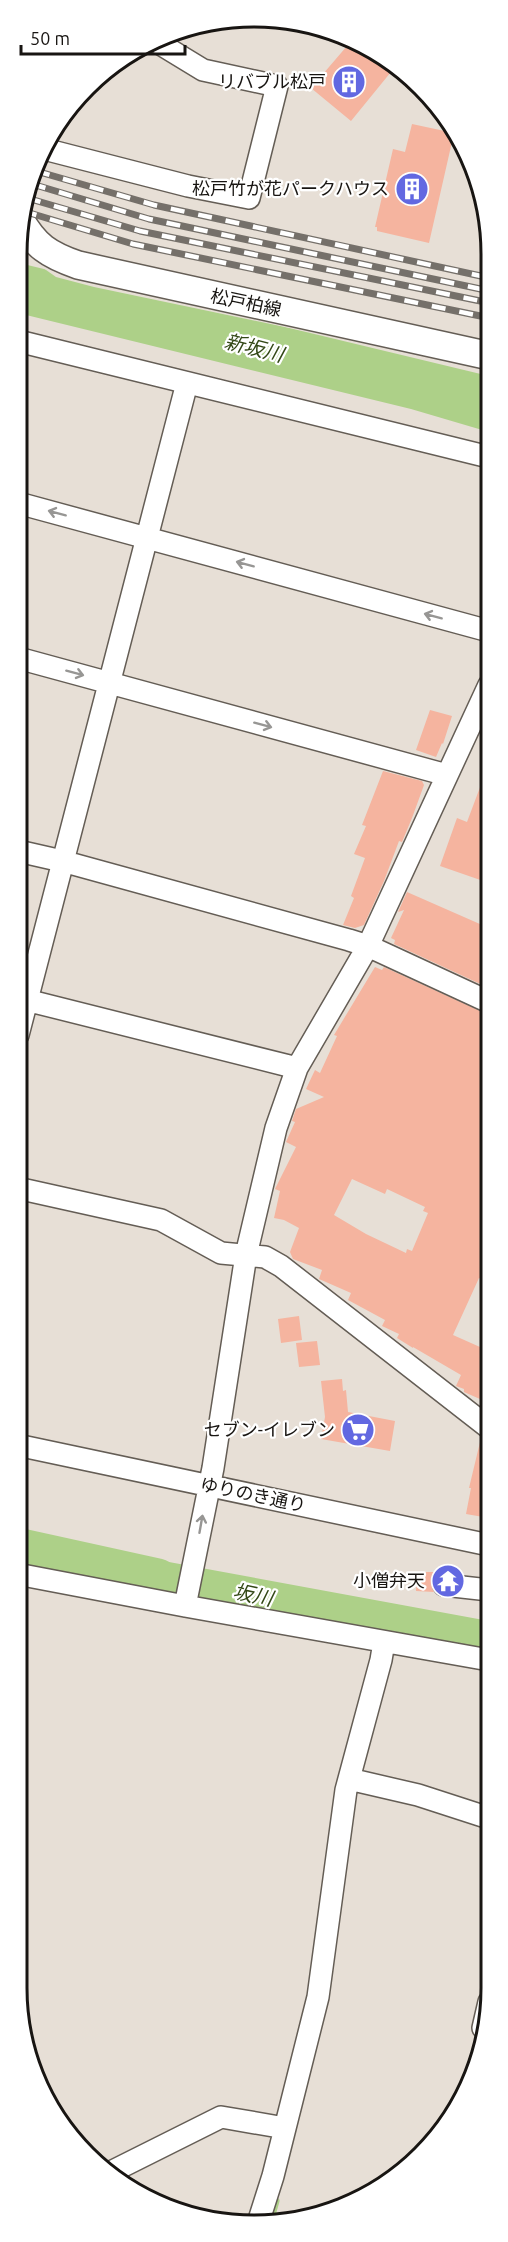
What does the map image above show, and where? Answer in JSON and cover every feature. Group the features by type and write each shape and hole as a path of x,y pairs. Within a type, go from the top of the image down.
{"main road":[{"name":"松戸柏線","path":"28,233 41,248 59,259 78,265 481,354"}],"street":[{"path":"52,151 188,186 249,198 277,86 203,70 163,46"},
{"path":"27,343 481,455"},
{"path":"27,982 63,861 187,384"},
{"path":"27,505 481,630"},
{"path":"27,660 447,776"},
{"path":"186,1603 213,1468 246,1255 276,1128 297,1068 368,946 481,702"},
{"path":"27,853 368,946 481,998"},
{"path":"27,1000 297,1068"},
{"path":"27,1190 161,1220 221,1253 265,1257 281,1266 481,1422"},
{"name":"ゆりのき通り","path":"27,1446 481,1543"},
{"path":"27,1576 481,1659"},
{"path":"444,1585 481,1589"},
{"path":"261,2215 273,2176 318,1997 349,1779 384,1642"},
{"path":"349,1779 418,1795 481,1816"},
{"path":"117,2169 221,2117 285,2128"}],"water":[{"name":"新坂川","path":"27,265 481,374 481,430 411,409 27,315"},
{"path":"109,1551 481,1620 481,1651 102,1585"}],"pier":[{"path":"39,265 342,339 94,287 56,277"}],"building":[{"name":"リバブル松戸","path":"347,47 368,57 390,73 351,121 311,88"},
{"name":"松戸竹が花パークハウス","path":"412,124 445,131 452,143 429,243 377,231 375,227 393,149 405,152"},
{"path":"430,710 452,716 436,757 416,750"},
{"path":"383,771 422,781 424,785 402,842 399,841 364,925 355,928 343,925 354,898 351,896 365,858 354,854 366,826 362,825"},
{"path":"481,785 481,880 440,866 457,818 467,822"},
{"path":"407,892 481,924 481,984 394,944 395,940 391,938 404,910 398,912"},
{"path":"375,967 382,970 384,967 481,1011 481,1279 479,1278 453,1335 481,1347 481,1399 456,1386 461,1375 397,1338 399,1334 382,1326 385,1320 348,1300 351,1293 319,1279 322,1270 293,1259 290,1252 299,1228 284,1220 274,1218 280,1191 275,1189 296,1147 286,1142 295,1122 292,1121 296,1109 324,1097 306,1089 315,1070 320,1073 337,1036 334,1035","holes":["352,1179 385,1194 387,1189 425,1207 423,1211 428,1213 412,1251 407,1249 406,1253 366,1234 334,1215"]},
{"path":"299,1316 302,1340 281,1343 278,1319"},
{"path":"317,1341 320,1365 299,1367 296,1343"},
{"name":"セブン-イレブン","path":"342,1379 343,1391 346,1390 348,1412 395,1421 390,1451 321,1439 325,1417 321,1381"},
{"path":"481,1438 481,1517 466,1514 471,1488 469,1488"},
{"path":"417,1572 435,1572 431,1584 434,1592 416,1591"}],"waterway":[{"name":"坂川","path":"27,1549 158,1578"},
{"path":"272,2215 276,2201"}],"railway":[{"path":"42,173 154,205 481,276"},
{"path":"38,186 149,219 481,289"},
{"path":"34,200 140,231 481,301"},
{"path":"31,213 133,244 481,316"}],"place":[{"name":"リバブル松戸","path":"349,82"},
{"name":"松戸竹が花パークハウス","path":"412,189"},
{"name":"セブン-イレブン","path":"358,1430"},
{"name":"小僧弁天","path":"448,1581"}]}
